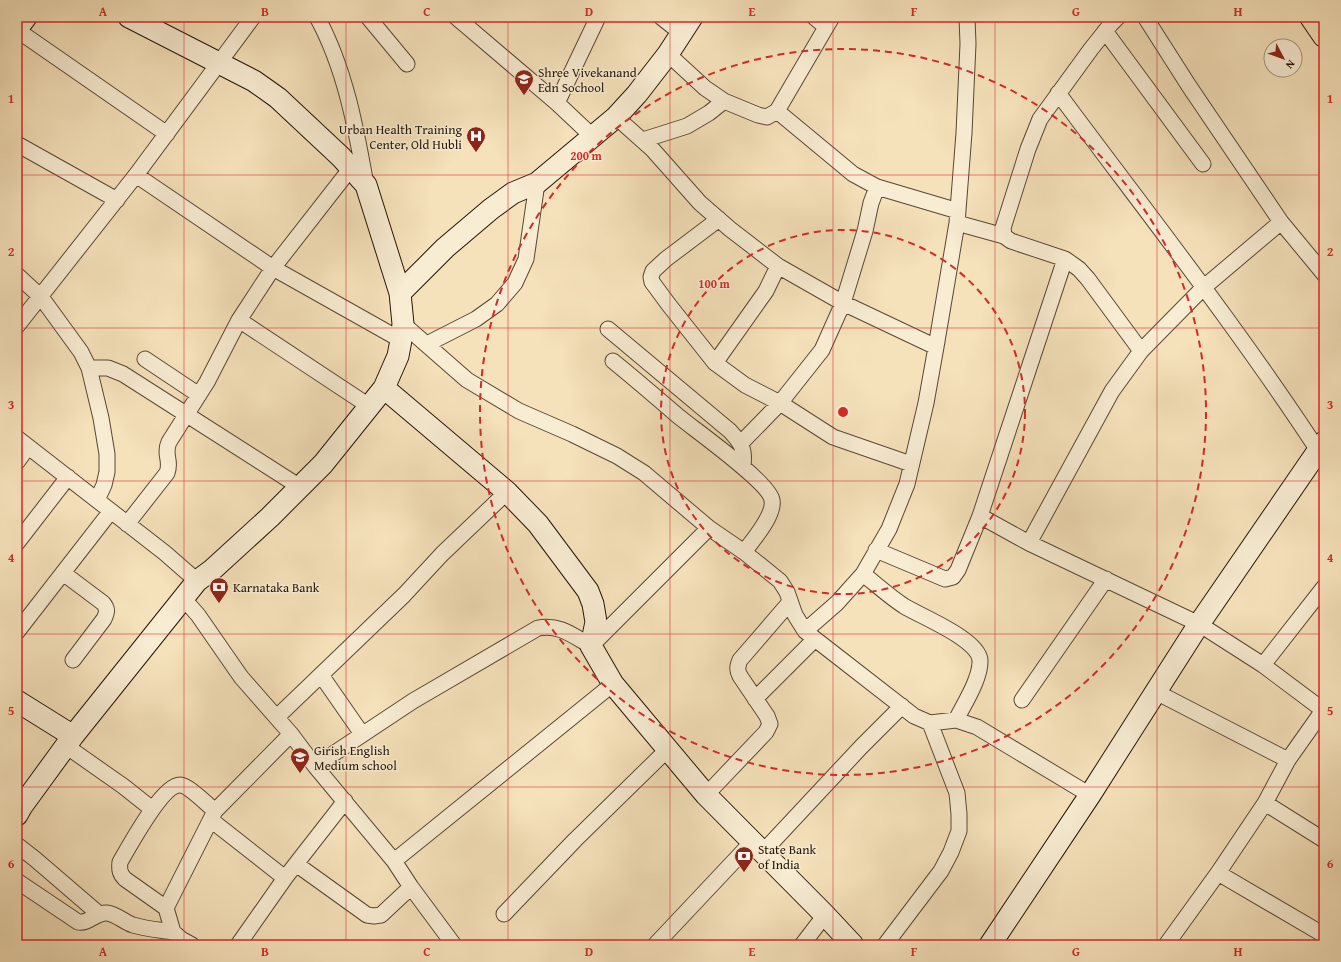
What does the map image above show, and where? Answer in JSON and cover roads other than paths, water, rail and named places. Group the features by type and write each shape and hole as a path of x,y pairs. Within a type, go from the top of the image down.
{"highway":[{"path":"1311,17 1324,36"}],"main road":[{"path":"17,30 26,17"},
{"path":"19,808 70,741 197,581 212,570 264,522 323,464 384,388 398,356 402,332 400,293 366,185 351,168 278,98 254,81 129,17"},
{"path":"400,293 445,248 491,209 513,193 537,183 616,117 637,94 668,54 687,25"},
{"path":"384,388 508,492 538,524 588,591 593,604 596,622 590,646 613,684 706,795 853,945"},
{"path":"990,945 1090,795 1199,624 1322,450"},
{"path":"17,702 70,741"}],"street":[{"path":"17,326 136,175 253,17"},
{"path":"317,17 331,44 341,70 366,185"},
{"path":"368,17 408,64"},
{"path":"557,103 598,17"},
{"path":"661,17 687,25"},
{"path":"668,54 705,88 724,100 758,116 767,117 777,111 829,22 814,17"},
{"path":"755,699 863,574 895,515 907,484 936,347 958,217 964,134 968,44 967,17"},
{"path":"1004,236 1003,228 1028,149 1040,119 1105,31 1118,17"},
{"path":"1145,17 1189,86 1281,222 1324,274"},
{"path":"461,18 592,136"},
{"path":"17,30 166,134"},
{"path":"1105,31 1203,164"},
{"path":"1058,93 1204,288 1322,450"},
{"path":"643,140 687,126 709,113 724,100"},
{"path":"777,111 853,174 877,187 958,217 1004,236 1011,241 1065,259 1079,269 1088,279 1140,350"},
{"path":"616,117 653,150 700,203 778,266 843,303 936,347"},
{"path":"17,144 116,200"},
{"path":"127,524 166,473 169,467 166,449 169,442 199,395 239,320 274,268 351,168"},
{"path":"136,175 274,268 427,344 467,380 519,411 572,434 617,456 644,473 709,528 744,552 780,581 787,592 796,615 810,635 914,716 930,723 956,720 977,727 1090,795"},
{"path":"427,344 476,319 497,304 515,283 526,259 537,183"},
{"path":"741,443 780,403 822,350 843,303 866,231 871,203 877,187"},
{"path":"719,219 658,266 651,276 652,282 668,306 715,363 745,385 780,403 833,437 912,464"},
{"path":"1029,543 1112,391 1140,350 1204,288 1281,222"},
{"path":"876,550 945,579 953,577 958,570 980,516 1065,259"},
{"path":"715,363 766,291 778,266"},
{"path":"17,275 41,297 81,352 89,368 101,418 107,454 104,485 97,500"},
{"path":"239,320 369,406"},
{"path":"608,329 730,430 741,443 745,454 743,467"},
{"path":"146,359 199,395"},
{"path":"613,360 679,416 743,467 772,498 773,507 767,519 744,552"},
{"path":"89,368 115,370 123,374 300,488"},
{"path":"17,462 22,443 165,553 197,581"},
{"path":"17,543 68,477"},
{"path":"276,717 398,600 442,554 508,492"},
{"path":"17,632 111,511"},
{"path":"980,516 1029,543 1199,624 1263,665 1324,710 1288,760 1265,803 1170,944"},
{"path":"315,766 413,701 489,655 538,628 548,626 559,628 590,646 709,528"},
{"path":"63,573 103,603 107,612 104,619 73,660"},
{"path":"863,574 904,606 962,638 975,650 980,658 980,667 956,720"},
{"path":"1022,700 1106,579"},
{"path":"1263,665 1324,587"},
{"path":"183,598 198,615 241,677 291,734 315,766 394,861 411,887 454,945"},
{"path":"706,795 756,745 770,724 767,716 737,671 740,660 790,602"},
{"path":"321,675 362,734"},
{"path":"394,861 613,684"},
{"path":"1156,692 1288,760"},
{"path":"655,945 902,706"},
{"path":"885,945 941,871 951,852 958,831 959,814 957,792 930,723"},
{"path":"166,908 213,815 291,734"},
{"path":"70,741 152,809"},
{"path":"504,914 575,840 668,749"},
{"path":"192,945 181,939 173,932 166,908 125,879 120,874 119,868 120,862 152,809 168,791 180,785 187,788 213,815 285,878"},
{"path":"238,945 285,878 345,801"},
{"path":"1265,803 1324,840"},
{"path":"17,845 99,914"},
{"path":"296,864 367,915 381,915 411,887"},
{"path":"1218,873 1324,935"},
{"path":"17,880 78,922 82,922 99,914 109,913 131,925 173,932"},
{"path":"802,945 825,915"}],"place":[{"name":"Shree Vivekanand Edn Sochool","path":"524,96"},
{"name":"Urban Health Training Center, Old Hubli","path":"476,153"},
{"name":"Karnataka Bank","path":"219,604"},
{"name":"Girish English Medium school","path":"300,774"},
{"name":"State Bank of India","path":"744,873"}]}
